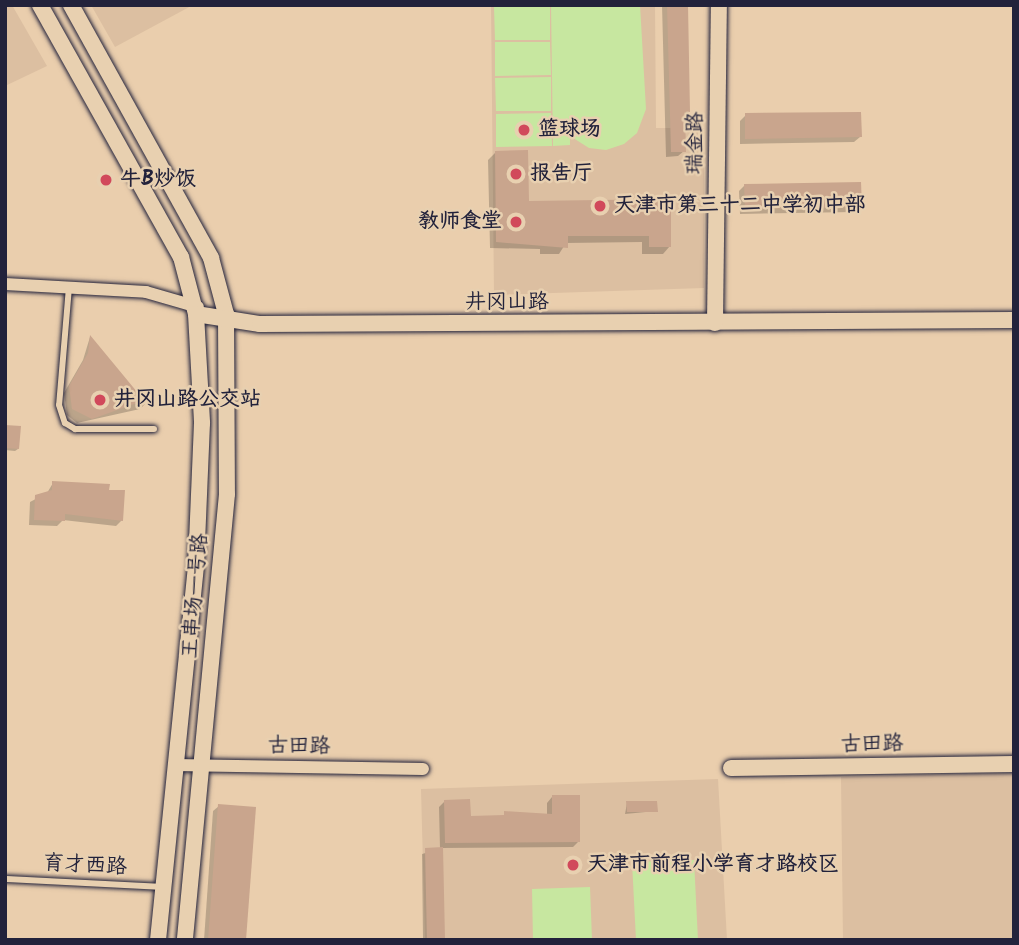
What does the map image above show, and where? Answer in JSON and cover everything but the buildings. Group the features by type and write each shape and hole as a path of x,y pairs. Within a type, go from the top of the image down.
{"main road":[{"name":"王串场一号路","path":"38,5 181,257 191,286 195,310 198,364"},
{"name":"王串场一号路","path":"69,5 211,257 226,318 227,494 185,940"},
{"name":"瑞金路","path":"715,320 719,5"},
{"name":"王串场一号路","path":"158,940 200,487 195,310"},
{"name":"井冈山路","path":"195,310 226,318 1014,320"},
{"name":"井冈山路","path":"715,320 1014,314"},
{"name":"古田路","path":"731,768 1014,764"}],"street":[{"name":"井冈山路","path":"5,286 146,292 195,310"},
{"name":"古田路","path":"174,765 423,769"}],"lane":[{"path":"69,290 59,405 65,423 75,429 154,429"},
{"name":"育才西路","path":"5,879 163,888"}],"shaded area":[{"path":"5,5 12,5 47,66 5,86"},
{"path":"91,5 193,5 115,47"},
{"name":"天津市第三十二中学初中部","path":"491,5 655,5 656,128 704,128 704,288 494,295"},
{"path":"1014,773 1014,940 843,940 841,777"},
{"name":"天津市前程小学育才路校区","path":"718,779 727,940 425,940 421,789"}],"green space":[{"path":"551,5 640,5 646,109 637,133 624,144 606,150 589,148 570,136 570,145 553,146"},
{"path":"550,6 550,40 495,40 494,7"},
{"name":"篮球场","path":"495,42 550,42 551,75 495,76"},
{"name":"篮球场","path":"551,77 551,111 496,111 495,78"},
{"name":"篮球场","path":"551,113 552,146 496,147 496,114"},
{"path":"694,860 698,940 636,940 632,862"},
{"path":"590,887 592,940 533,940 532,889"}],"place":[{"name":"篮球场","path":"524,130"},
{"name":"报告厅","path":"516,174"},
{"name":"牛B炒饭","path":"106,180"},
{"name":"天津市第三十二中学初中部","path":"600,206"},
{"name":"教师食堂","path":"516,222"},
{"name":"井冈山路公交站","path":"100,400"},
{"name":"天津市前程小学育才路校区","path":"573,865"}]}
